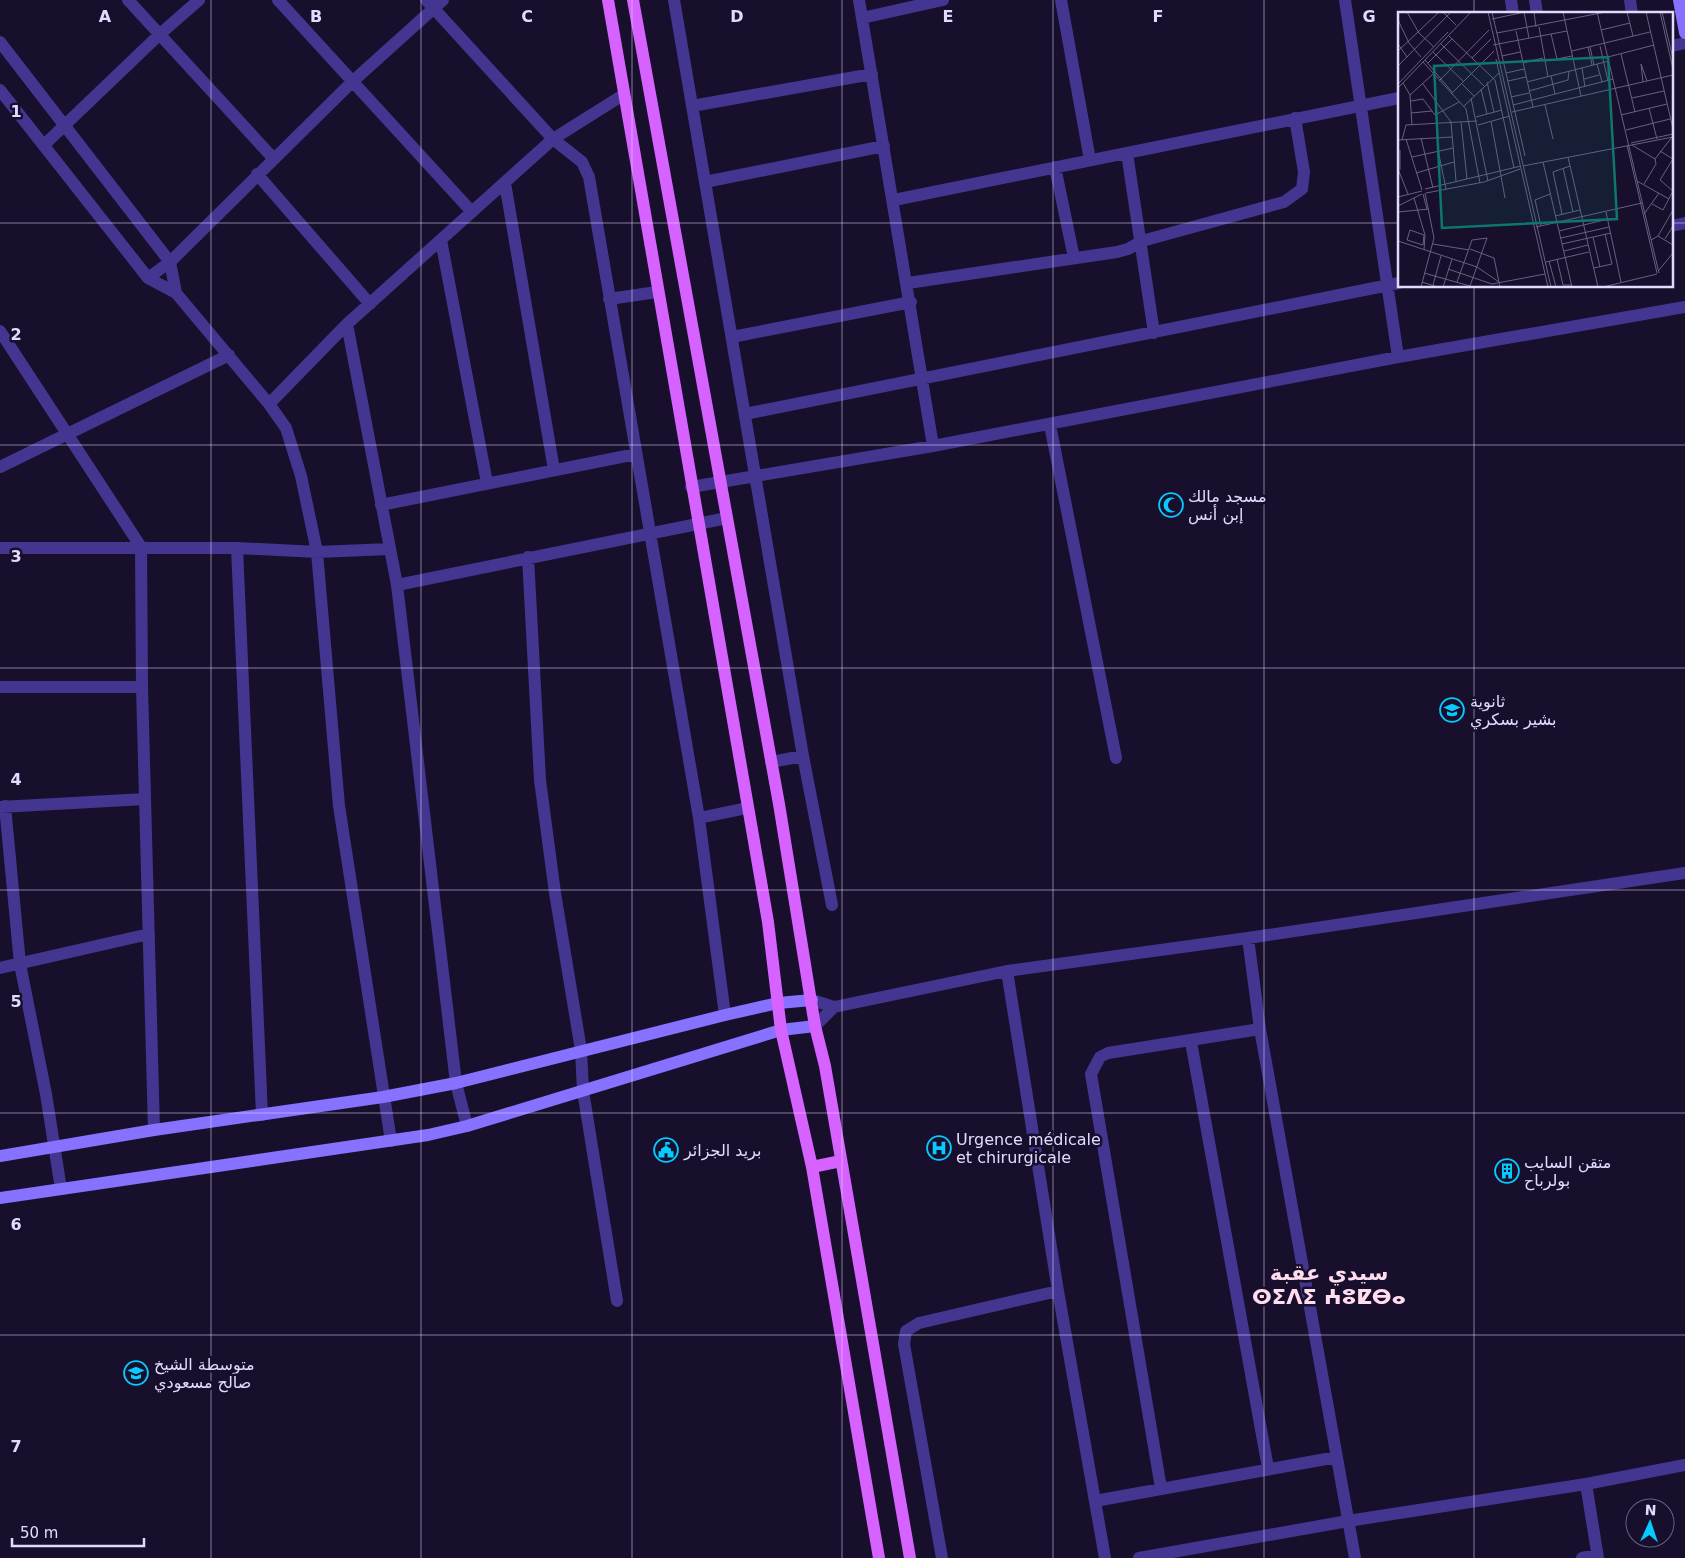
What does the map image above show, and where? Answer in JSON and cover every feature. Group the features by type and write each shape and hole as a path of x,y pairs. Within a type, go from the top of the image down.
{"main road":[{"path":"608,0 768,922 781,1030 812,1168 879,1558"},
{"path":"633,0 771,762 815,1026 825,1066 910,1558"},
{"path":"1679,0 1685,33"},
{"path":"0,1156 154,1130 383,1097 456,1083 725,1015 778,1004 812,1000"},
{"path":"0,1198 391,1141 466,1126 781,1030 815,1026"},
{"path":"812,1168 841,1161"}],"street":[{"path":"128,0 273,158"},
{"path":"44,145 160,34 199,0"},
{"path":"278,0 472,212"},
{"path":"674,0 803,756 832,905"},
{"path":"859,0 908,283 933,446"},
{"path":"862,18 943,0"},
{"path":"1061,0 1090,160"},
{"path":"1345,0 1361,105 1394,284 1398,357"},
{"path":"148,278 170,262 273,158 434,3 553,139 582,162 589,177 699,818 725,1015"},
{"path":"0,42 5,58 64,125 170,262 176,293"},
{"path":"1672,46 1685,43"},
{"path":"692,106 872,74"},
{"path":"0,90 148,278 176,293 269,404 286,428 301,476 317,552 338,806 391,1141"},
{"path":"269,404 347,324 553,139 623,95"},
{"path":"894,200 1398,98"},
{"path":"908,283 1122,251 1142,240 1284,202 1302,189 1304,172 1295,118"},
{"path":"705,182 884,146"},
{"path":"1127,152 1142,240 1154,333"},
{"path":"1055,167 1074,258"},
{"path":"257,174 370,304"},
{"path":"505,183 554,470"},
{"path":"1672,226 1685,223"},
{"path":"441,240 487,483"},
{"path":"745,414 1394,284"},
{"path":"609,299 658,292"},
{"path":"732,337 911,302"},
{"path":"691,487 1050,425 1398,357 1685,307"},
{"path":"347,324 397,585 456,1083 466,1126"},
{"path":"0,331 141,547 142,686 154,1130"},
{"path":"0,467 228,355"},
{"path":"1050,425 1116,758"},
{"path":"382,504 636,454"},
{"path":"397,585 727,518"},
{"path":"0,548 237,548 317,552 390,549"},
{"path":"237,548 262,1114"},
{"path":"528,557 540,780 555,893 581,1050 583,1091 616,1301"},
{"path":"0,687 142,686"},
{"path":"771,762 803,756"},
{"path":"61,1190 55,1147 20,964 3,806 145,799"},
{"path":"699,818 747,808"},
{"path":"812,1000 834,1007 1007,971 1248,938 1685,873"},
{"path":"0,968 149,934"},
{"path":"1248,938 1260,1029 1355,1558"},
{"path":"1007,971 1058,1291 1106,1558"},
{"path":"815,1026 834,1007"},
{"path":"1161,1488 1091,1074 1100,1057 1108,1053 1191,1042 1260,1029"},
{"path":"1191,1042 1268,1468"},
{"path":"942,1558 904,1344 906,1331 919,1323 1058,1291"},
{"path":"1095,1501 1337,1456"},
{"path":"1139,1558 1348,1521 1586,1484 1685,1465"},
{"path":"1582,1558 1597,1557 1586,1484"}],"place":[{"name":"مسجد مالك إبن أنس","path":"1171,505"},
{"name":"ثانوية بشير بسكري","path":"1452,710"},
{"name":"Urgence médicale et chirurgicale","path":"939,1148"},
{"name":"بريد الجزائر","path":"666,1150"},
{"name":"متقن السايب بولرباح","path":"1507,1171"},
{"name":"متوسطة الشيخ صالح مسعودي","path":"136,1373"}],"district":[{"name":"سيدي عقبة ⵙⵉⴷⵉ ⵄⵓⵇⴱⴰ","path":"1329,1285"}]}
